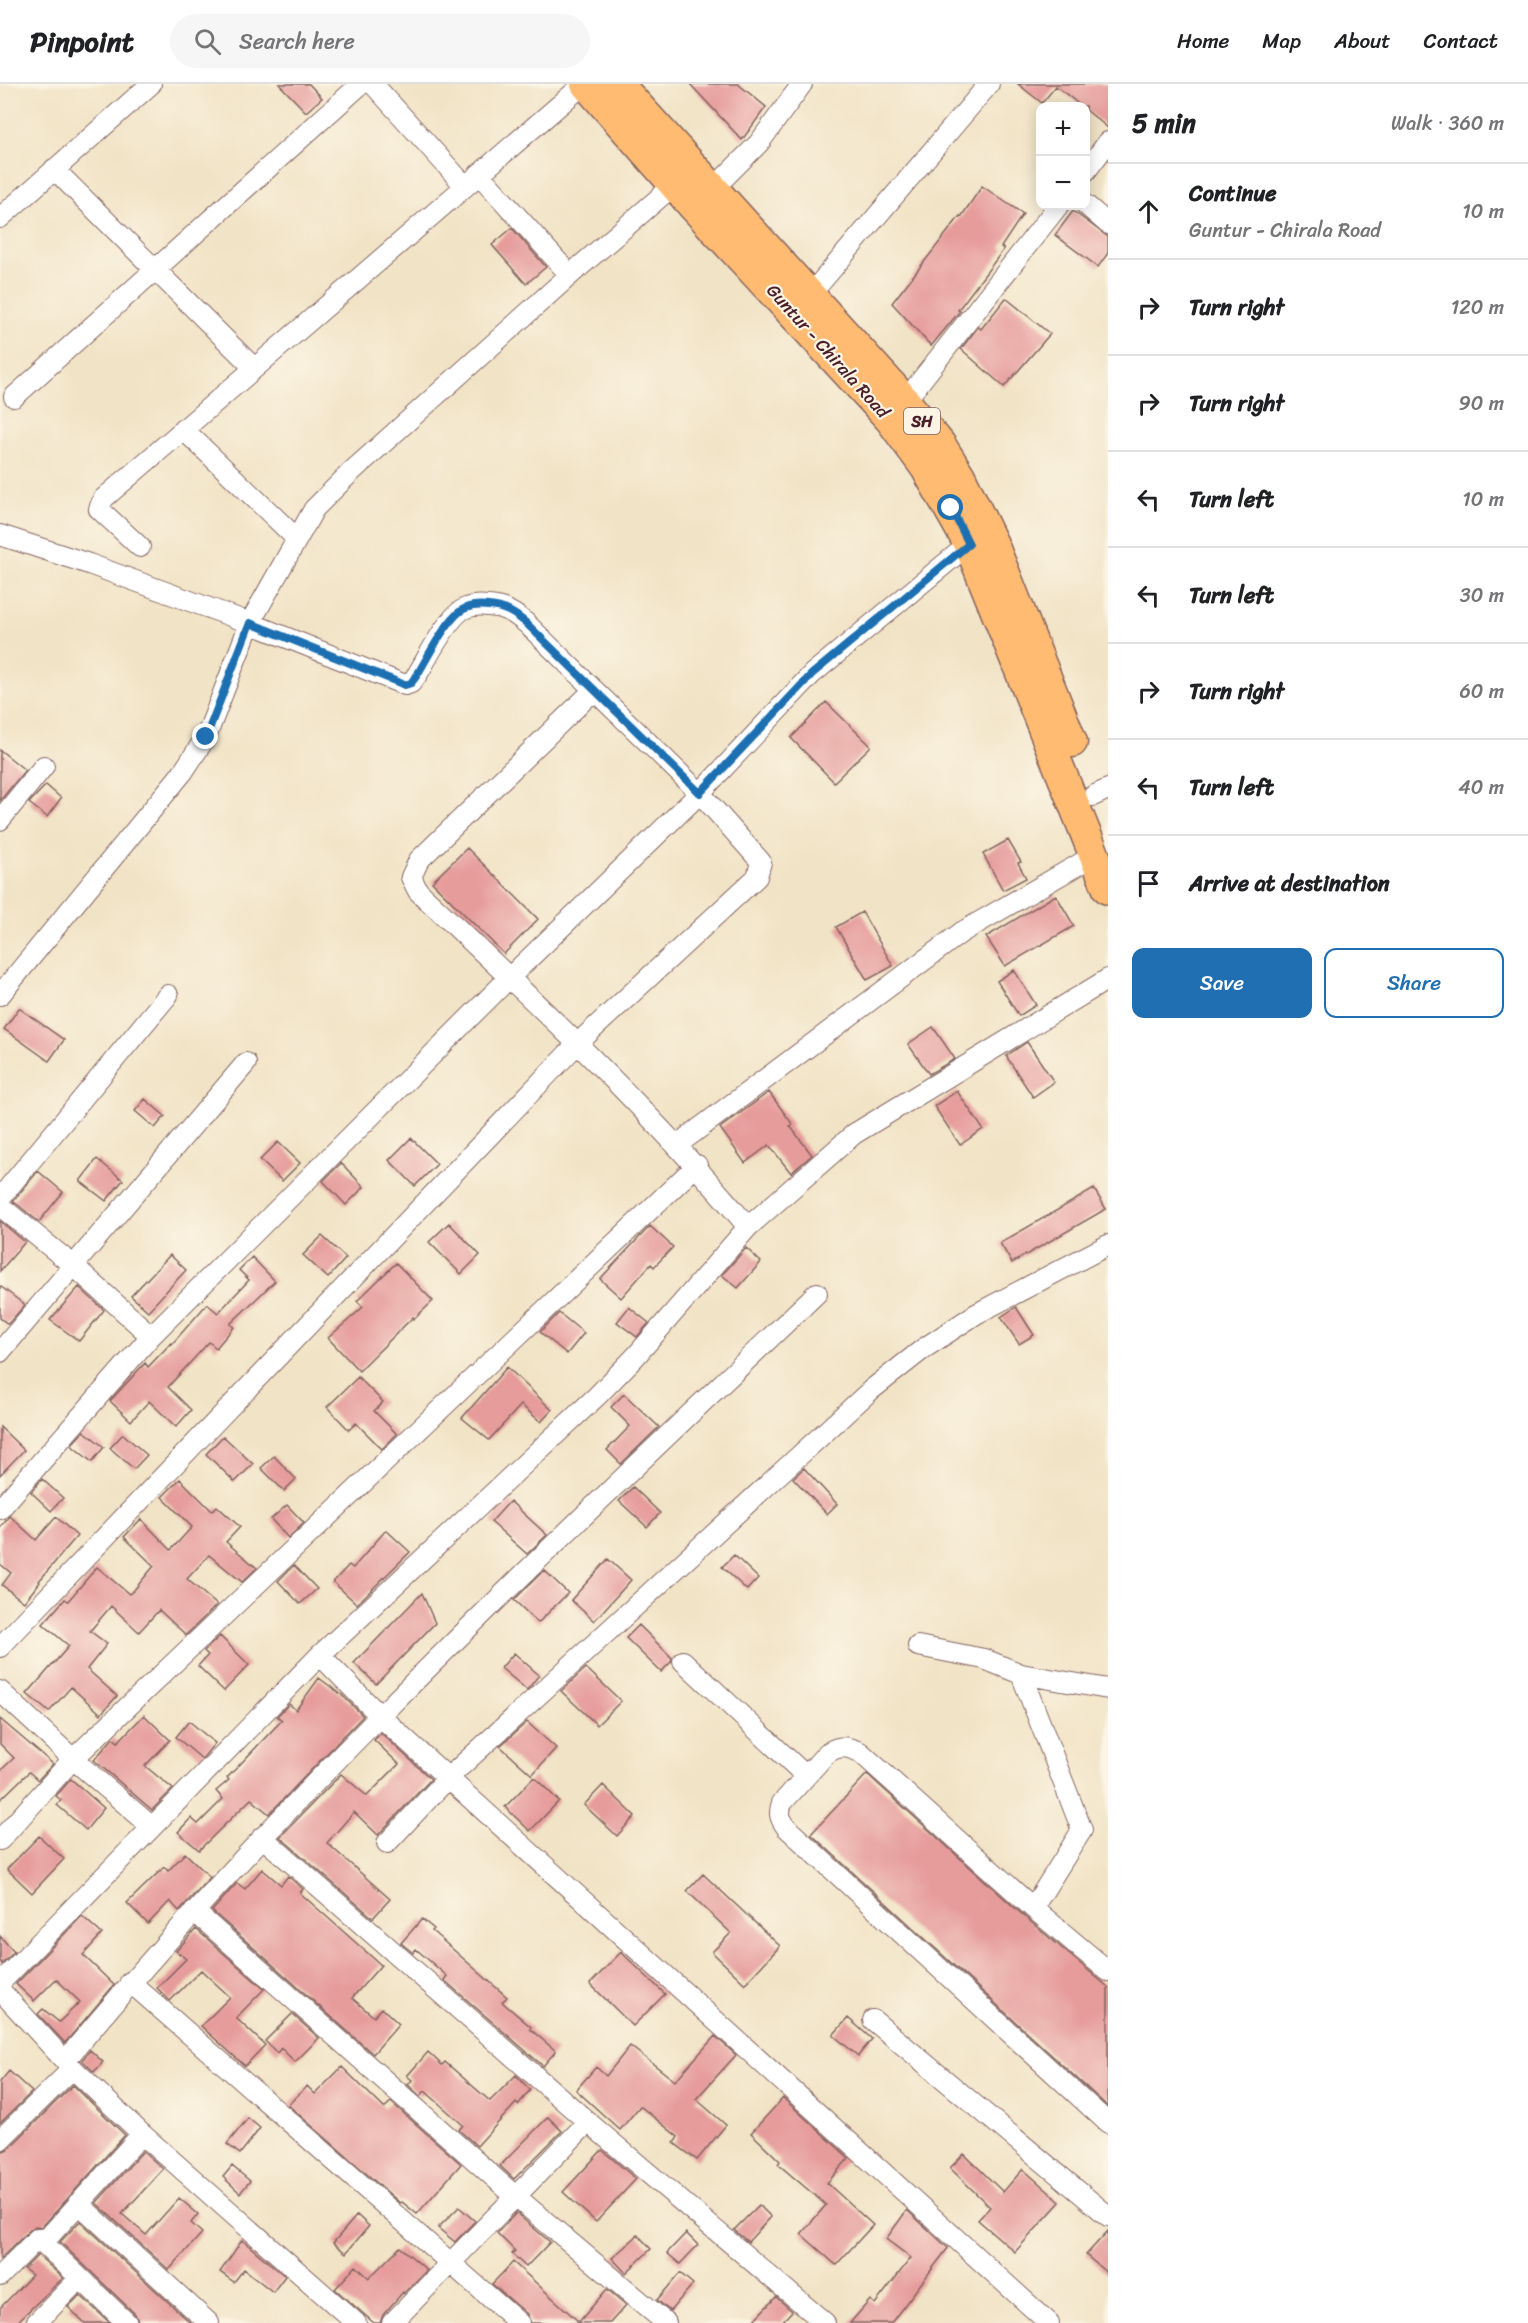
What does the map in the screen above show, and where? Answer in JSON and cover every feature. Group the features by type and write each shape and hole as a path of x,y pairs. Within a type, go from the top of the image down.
{"main road":[{"name":"Guntur - Chirala Road","path":"585,84 674,185 704,199 810,296 905,401 940,444 978,511 1101,793 1101,844 1108,889"},
{"name":"Guntur - Chirala Road","path":"618,84 704,199 890,419 926,468 969,544 1101,844"}],"street":[{"path":"0,218 151,84"},
{"path":"14,397 361,84"},
{"path":"373,84 570,275"},
{"path":"140,547 103,514 99,509 100,504 183,429 585,84"},
{"path":"704,199 759,143 801,84"},
{"path":"810,296 989,84"},
{"path":"1090,166 1108,142"},
{"path":"54,169 254,368"},
{"path":"0,995 183,772 206,737 250,623 314,510 351,472 570,275 674,185"},
{"path":"1090,209 1108,224"},
{"path":"905,401 1055,210"},
{"path":"183,429 297,539"},
{"path":"0,535 89,564 250,623 405,685 411,683 454,617 464,608 479,605 498,606 515,614 526,623 700,793 761,862 757,877 578,1043 0,1647"},
{"path":"0,1509 151,1336 510,977 700,793 812,674 969,544"},
{"path":"594,690 418,860 411,877 418,891 578,1043 677,1145 748,1227"},
{"path":"0,820 44,766"},
{"path":"677,1145 962,932 1101,844"},
{"path":"0,1983 320,1655 597,1396 635,1357 748,1227 854,1134 1108,979"},
{"path":"0,1198 168,995"},
{"path":"0,1352 246,1063"},
{"path":"0,1839 73,1760 697,1166"},
{"path":"0,1206 74,1266 151,1336"},
{"path":"387,1844 448,1778 871,1390 923,1349 976,1314 1108,1245"},
{"path":"0,2140 69,2065 130,1982 262,1837 590,1510 817,1293"},
{"path":"918,1646 984,1659 1021,1674 1108,1689"},
{"path":"320,1655 381,1717 1049,2323"},
{"path":"683,1660 806,1776"},
{"path":"1021,1674 1082,1830 1033,1908"},
{"path":"3,1701 151,1826"},
{"path":"1108,1971 1033,1908 860,1752 847,1746 827,1753 782,1803 778,1812 781,1820 1108,2123"},
{"path":"262,1837 588,2122 825,2323"},
{"path":"194,1911 515,2196 666,2323"},
{"path":"130,1982 519,2323"},
{"path":"0,1990 69,2065 142,2134 356,2323"},
{"path":"873,2020 1108,2216"},
{"path":"392,2323 588,2122"},
{"path":"43,2243 142,2134"},
{"path":"78,2203 209,2323"},
{"path":"0,2276 38,2238 127,2323"},
{"path":"36,2323 79,2278"}],"building":[{"path":"279,84 309,84 322,98 306,112"},
{"path":"690,84 738,84 766,107 742,140"},
{"path":"1018,84 1108,84 1108,128 1090,113 1090,102 1076,102 1056,86 1041,102"},
{"path":"982,186 1023,214 1001,247 1004,249 958,310 960,311 931,346 892,303 961,217"},
{"path":"1073,211 1108,237 1108,253 1098,267 1055,235"},
{"path":"512,228 546,267 526,284 492,245"},
{"path":"1006,298 1050,334 1004,387 961,349 978,327 981,329"},
{"path":"826,702 871,746 834,782 791,738"},
{"path":"0,750 25,770 0,801"},
{"path":"46,785 61,798 47,817 29,803"},
{"path":"1008,840 1021,862 1018,863 1026,878 1003,890 983,854"},
{"path":"467,848 538,919 504,954 432,882"},
{"path":"1056,895 1074,926 1005,966 986,937"},
{"path":"862,912 893,966 867,980 836,927"},
{"path":"1014,970 1036,1005 1019,1016 997,981"},
{"path":"19,1008 64,1040 49,1061 4,1029"},
{"path":"933,1027 955,1059 929,1074 908,1044"},
{"path":"1027,1042 1054,1082 1033,1097 1006,1056"},
{"path":"957,1091 983,1129 960,1145 934,1106"},
{"path":"769,1092 793,1125 790,1126 812,1155 791,1173 769,1145 745,1163 720,1128"},
{"path":"145,1099 165,1116 155,1128 135,1111"},
{"path":"411,1138 437,1164 415,1186 389,1160"},
{"path":"278,1142 300,1163 282,1181 260,1160"},
{"path":"97,1159 123,1180 106,1201 80,1181"},
{"path":"341,1163 364,1187 346,1205 323,1181"},
{"path":"38,1171 63,1192 39,1222 13,1201"},
{"path":"1094,1189 1106,1209 1012,1263 1000,1243"},
{"path":"0,1221 25,1242 0,1271"},
{"path":"449,1223 480,1255 461,1274 429,1242"},
{"path":"650,1226 673,1247 654,1267 651,1264 621,1298 600,1279"},
{"path":"322,1236 346,1258 328,1278 303,1255"},
{"path":"746,1248 761,1262 738,1288 722,1275"},
{"path":"170,1255 186,1270 148,1311 131,1296"},
{"path":"252,1257 275,1281 230,1324 234,1327 216,1348 209,1342 168,1387 191,1410 176,1427 149,1401 131,1421 110,1401 145,1363 148,1367 172,1344 207,1304 218,1313 249,1280 239,1270"},
{"path":"396,1263 433,1301 414,1319 413,1317 359,1371 328,1338 363,1307 357,1301"},
{"path":"0,1286 25,1305 8,1324 0,1318"},
{"path":"79,1287 104,1310 79,1341 50,1320"},
{"path":"629,1307 649,1323 637,1337 617,1322"},
{"path":"1016,1307 1034,1335 1019,1344 1001,1317"},
{"path":"559,1313 584,1333 567,1354 540,1332"},
{"path":"507,1367 552,1410 541,1422 521,1405 489,1440 462,1418"},
{"path":"358,1377 383,1402 374,1411 397,1434 382,1449 356,1423 349,1430 327,1407"},
{"path":"624,1394 659,1427 621,1464 607,1450 630,1426 611,1407"},
{"path":"0,1427 24,1450 0,1475"},
{"path":"84,1431 104,1447 92,1462 71,1445"},
{"path":"123,1434 147,1455 134,1469 110,1448"},
{"path":"223,1436 253,1464 235,1482 206,1454"},
{"path":"274,1456 296,1479 284,1491 261,1468"},
{"path":"804,1468 837,1504 827,1514 793,1478"},
{"path":"42,1479 63,1498 51,1511 31,1492"},
{"path":"180,1479 212,1511 217,1506 240,1527 226,1542 257,1568 242,1582 209,1555 187,1579 217,1605 186,1635 159,1610 139,1632 111,1606 90,1631 107,1644 87,1669 117,1696 101,1714 71,1687 49,1712 27,1694 69,1646 43,1624 65,1599 68,1601 97,1567 129,1594 134,1590 154,1566 124,1537 141,1519 171,1550 192,1527 162,1497"},
{"path":"633,1487 660,1513 647,1527 619,1501"},
{"path":"510,1501 547,1535 527,1554 491,1522"},
{"path":"287,1505 304,1523 288,1538 271,1519"},
{"path":"10,1516 36,1540 56,1517 77,1536 24,1602 2,1585 11,1573 0,1564 0,1528"},
{"path":"386,1530 410,1552 357,1604 333,1582 349,1565 353,1568"},
{"path":"734,1555 758,1578 747,1590 722,1567"},
{"path":"608,1559 631,1580 594,1621 571,1600"},
{"path":"294,1565 317,1589 300,1604 278,1581"},
{"path":"544,1570 568,1593 538,1623 514,1600"},
{"path":"422,1593 435,1623 376,1684 354,1663"},
{"path":"639,1625 672,1658 661,1672 626,1638"},
{"path":"220,1636 249,1665 224,1691 198,1666 208,1655 204,1651"},
{"path":"514,1653 539,1675 527,1690 501,1668"},
{"path":"586,1668 621,1701 597,1725 561,1691"},
{"path":"319,1678 342,1695 363,1716 269,1814 251,1799 199,1850 178,1832 191,1818 198,1824 223,1799 216,1791 229,1780 227,1778 282,1720 277,1716 289,1704 296,1710"},
{"path":"144,1715 170,1740 145,1766 173,1789 152,1810 94,1760 113,1738 118,1742"},
{"path":"0,1719 53,1764 38,1780 29,1772 0,1800 0,1771 14,1758 0,1744"},
{"path":"189,1721 215,1743 202,1759 176,1737"},
{"path":"527,1722 556,1748 532,1775 500,1746"},
{"path":"381,1733 431,1779 378,1835 354,1812 327,1843 390,1899 373,1918 280,1837 341,1774 367,1796 399,1764 374,1740"},
{"path":"867,1774 1025,1917 1108,1987 1108,2107 811,1834"},
{"path":"534,1777 559,1801 530,1831 505,1807"},
{"path":"71,1779 104,1808 86,1830 57,1805 61,1800 56,1796"},
{"path":"603,1785 635,1816 617,1836 584,1805"},
{"path":"39,1836 64,1859 32,1893 7,1869"},
{"path":"185,1853 210,1877 179,1911 170,1901 148,1924 127,1903 164,1867 168,1871"},
{"path":"262,1869 281,1885 288,1876 303,1889 300,1893 381,1965 352,1998 374,2017 382,2008 399,2024 373,2054 212,1911 237,1883 245,1889"},
{"path":"703,1874 780,1946 745,1984 712,1952 731,1933 687,1891"},
{"path":"82,1916 102,1934 83,1955 114,1985 65,2043 38,2014 43,2009 59,2022 80,2002 56,1979 34,2001 16,1984"},
{"path":"422,1919 434,1929 432,1931 507,1997 502,2002 556,2051 543,2066 444,1980 447,1976 416,1949 413,1953 401,1943"},
{"path":"196,1929 264,1989 236,2018 265,2045 245,2066 201,2026 230,1997 201,1970 170,2001 157,1988 186,1959 176,1951"},
{"path":"0,1936 14,1952 2,1964 0,1961"},
{"path":"621,1952 665,1994 633,2026 590,1984"},
{"path":"292,2014 319,2038 295,2062 281,2048 277,2053 265,2041"},
{"path":"848,2018 872,2039 858,2056 833,2035"},
{"path":"715,2036 736,2055 696,2099 726,2125 697,2160 674,2143 678,2137 640,2106 620,2130 576,2090 596,2067 606,2076 630,2046 675,2081"},
{"path":"90,2050 103,2062 94,2072 82,2060"},
{"path":"428,2052 442,2065 445,2062 490,2101 516,2075 530,2090 477,2146 459,2130 463,2125 425,2091 420,2096 408,2085 412,2080 407,2076"},
{"path":"342,2067 384,2108 391,2102 461,2164 417,2214 402,2202 400,2203 288,2105 307,2086 315,2094"},
{"path":"9,2071 32,2092 0,2123 0,2082"},
{"path":"73,2085 125,2135 42,2227 35,2226 0,2259 0,2152 8,2149"},
{"path":"783,2098 849,2158 827,2183 873,2225 836,2265 801,2234 826,2205 778,2164 780,2161 751,2133"},
{"path":"548,2117 562,2131 514,2179 500,2166"},
{"path":"248,2118 260,2128 240,2154 227,2144"},
{"path":"602,2150 636,2179 596,2222 563,2192"},
{"path":"143,2151 163,2169 122,2214 146,2235 179,2198 198,2214 191,2223 202,2233 169,2270 96,2203"},
{"path":"964,2154 1003,2192 1023,2169 1060,2202 1015,2252 978,2220 990,2207 950,2168"},
{"path":"232,2166 250,2181 240,2193 223,2177"},
{"path":"759,2205 771,2217 748,2242 734,2230"},
{"path":"459,2207 475,2221 455,2242 438,2228"},
{"path":"907,2210 948,2248 891,2323 850,2323 870,2300 875,2304 911,2258 886,2239"},
{"path":"516,2213 550,2242 526,2267 512,2254 515,2251 497,2233"},
{"path":"357,2215 369,2226 346,2253 333,2243"},
{"path":"80,2221 191,2323 139,2323 135,2314 60,2242"},
{"path":"1108,2231 1108,2274 1086,2255"},
{"path":"686,2233 698,2245 680,2264 667,2253"},
{"path":"638,2235 651,2249 626,2273 612,2258"},
{"path":"242,2240 285,2276 273,2292 244,2269 234,2282 220,2272"},
{"path":"400,2247 427,2270 403,2292 383,2315 380,2323 374,2323 335,2289 356,2266 369,2278"},
{"path":"38,2255 63,2278 16,2323 0,2323 0,2308 32,2275 24,2269"},
{"path":"513,2262 579,2322 607,2289 626,2305 610,2323 531,2323 527,2314 492,2284"},
{"path":"680,2273 693,2284 670,2311 657,2300"},
{"path":"80,2295 110,2323 85,2323 68,2307"},
{"path":"776,2297 792,2311 781,2323 751,2323"}],"route":[{"path":"206,737 250,623 405,685 411,683 454,617 464,608 479,605 498,606 515,614 526,623 700,793 812,674 969,544 951,508"}]}
